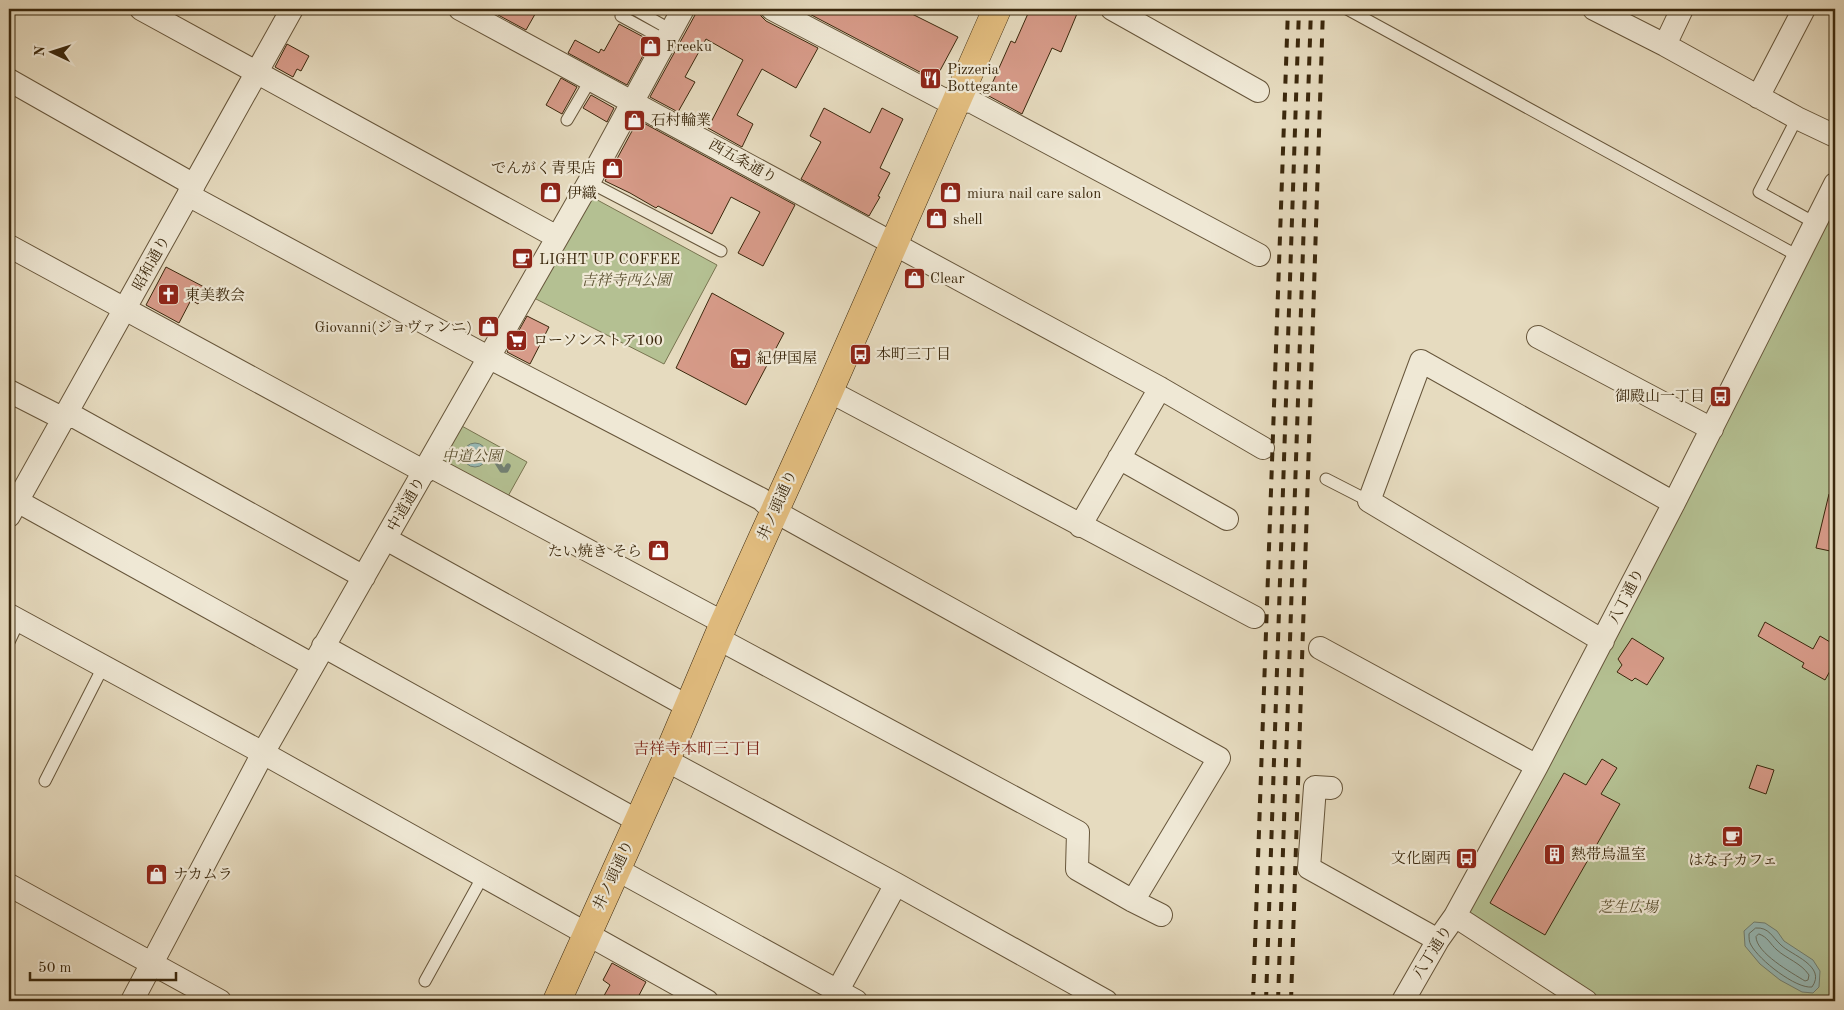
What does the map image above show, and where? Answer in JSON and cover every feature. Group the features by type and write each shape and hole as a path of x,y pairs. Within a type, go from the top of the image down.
{"main road":[{"name":"井ノ頭通り","path":"557,1001 666,760 774,511 998,9"}],"street":[{"path":"141,9 557,237"},
{"name":"昭和通り","path":"13,509 292,9"},
{"name":"西五条通り","path":"460,9 591,78 1160,388 1263,448"},
{"name":"中道通り","path":"132,1001 263,753 589,182 683,9"},
{"path":"772,9 943,99 972,102 1259,255"},
{"path":"1112,9 1258,91"},
{"path":"1664,45 1682,9"},
{"path":"1758,97 1804,9"},
{"path":"1605,12 1758,97 1835,136"},
{"path":"9,80 191,190 488,357 761,499 774,511 1218,758 1133,901"},
{"name":"八丁通り","path":"1403,1001 1438,940 1455,916 1538,766 1674,504 1835,184"},
{"path":"9,246 426,468 1078,832 1077,869 1160,916"},
{"path":"1538,337 1712,429"},
{"path":"1603,641 1369,501 1421,361 1674,504"},
{"path":"1080,526 1160,388"},
{"path":"9,391 58,416 75,417 364,576"},
{"path":"829,391 1254,617"},
{"path":"1118,458 1227,519"},
{"path":"13,509 318,655 638,822"},
{"path":"386,539 689,707"},
{"path":"14,618 263,753 707,1001"},
{"path":"1320,648 1538,766"},
{"path":"666,760 896,884 1106,1001"},
{"path":"1331,788 1315,787 1309,868 1438,940"},
{"path":"616,869 842,998 896,884"},
{"path":"9,885 220,1001"},
{"path":"1455,916 1586,1001"}],"lane":[{"path":"634,9 668,35"},
{"path":"1347,9 1798,256"},
{"path":"622,16 668,35"},
{"path":"567,120 591,78"},
{"path":"1797,118 1759,192 1815,223"},
{"path":"589,182 721,252"},
{"path":"1326,479 1369,501"},
{"path":"9,642 14,618"},
{"path":"45,781 102,667"},
{"path":"425,981 483,876"}],"green space":[{"name":"吉祥寺西公園","path":"590,196 717,265 664,364 534,298"},
{"name":"芝生広場","path":"1835,197 1835,1001 1601,1001 1466,915"},
{"name":"中道公園","path":"460,425 527,462 507,498 440,462"}],"water":[{"path":"475,443 484,446 487,455 484,464 475,467 466,464 463,455 466,446"},
{"path":"1754,922 1765,923 1777,931 1784,941 1813,960 1820,971 1819,987 1813,993 1802,992 1780,980 1760,964 1745,946 1744,931"}],"building":[{"path":"487,9 538,9 526,30"},
{"path":"696,9 759,9 761,16 766,21 818,48 796,88 762,69 737,115 753,124 742,147 708,128 743,60 706,39 685,77 695,82 678,112 650,97 695,15"},
{"path":"800,9 902,9 958,37 935,80"},
{"path":"1030,9 1079,9 1061,52 1052,48 1022,114 987,95 1011,41 1015,43"},
{"path":"619,24 651,41 627,85 568,53 575,40 599,53 601,49 604,51"},
{"path":"287,44 309,56 301,71 297,69 293,77 275,67"},
{"path":"561,78 577,87 562,114 546,105"},
{"path":"591,95 614,108 607,122 583,108"},
{"path":"824,108 870,133 882,108 903,119 880,168 890,173 878,196 880,197 869,216 801,179 821,142 810,136"},
{"path":"638,120 795,205 763,266 738,253 760,212 731,197 712,234 658,206 656,208 605,181"},
{"path":"166,267 206,288 198,304 191,300 179,323 146,305"},
{"path":"712,293 784,333 746,405 676,368"},
{"path":"527,316 549,327 530,364 507,352"},
{"path":"1829,494 1835,494 1835,552 1816,548"},
{"path":"1765,622 1813,649 1820,636 1835,645 1835,662 1825,680 1802,667 1804,663 1758,636"},
{"path":"1632,638 1664,658 1647,685 1635,678 1632,681 1617,672 1622,665 1618,659"},
{"name":"熱帯鳥温室","path":"1602,759 1617,768 1601,794 1620,804 1545,935 1490,903 1564,773 1586,785"},
{"path":"1757,765 1774,770 1766,794 1749,788"},
{"path":"612,963 646,982 636,1001 601,1001 610,985 603,980"}],"waterway":[{"path":"487,454 492,454 502,470 506,470 508,466"}],"railway":[{"path":"1253,1001 1288,9"},
{"path":"1266,1001 1299,9"},
{"path":"1278,1001 1311,9"},
{"path":"1291,1001 1323,9"}],"place":[{"name":"Freeku","path":"650,46"},
{"name":"Pizzeria Bottegante","path":"931,78"},
{"name":"石村輪業","path":"635,120"},
{"name":"でんがく青果店","path":"612,168"},
{"name":"伊織","path":"551,193"},
{"name":"miura nail care salon","path":"951,193"},
{"name":"shell","path":"937,219"},
{"name":"LIGHT UP COFFEE","path":"523,259"},
{"name":"Clear","path":"914,278"},
{"name":"東美教会","path":"169,295"},
{"name":"Giovanni(ジョヴァンニ)","path":"488,327"},
{"name":"ローソンストア100","path":"517,340"},
{"name":"本町三丁目","path":"860,354"},
{"name":"紀伊国屋","path":"741,358"},
{"name":"御殿山一丁目","path":"1721,396"},
{"name":"たい焼き そら","path":"658,551"},
{"name":"はな子カフェ","path":"1733,837"},
{"name":"熱帯鳥温室","path":"1555,854"},
{"name":"文化園西","path":"1467,858"},
{"name":"ナカムラ","path":"157,874"}],"district":[{"name":"吉祥寺本町三丁目","path":"697,748"}]}
